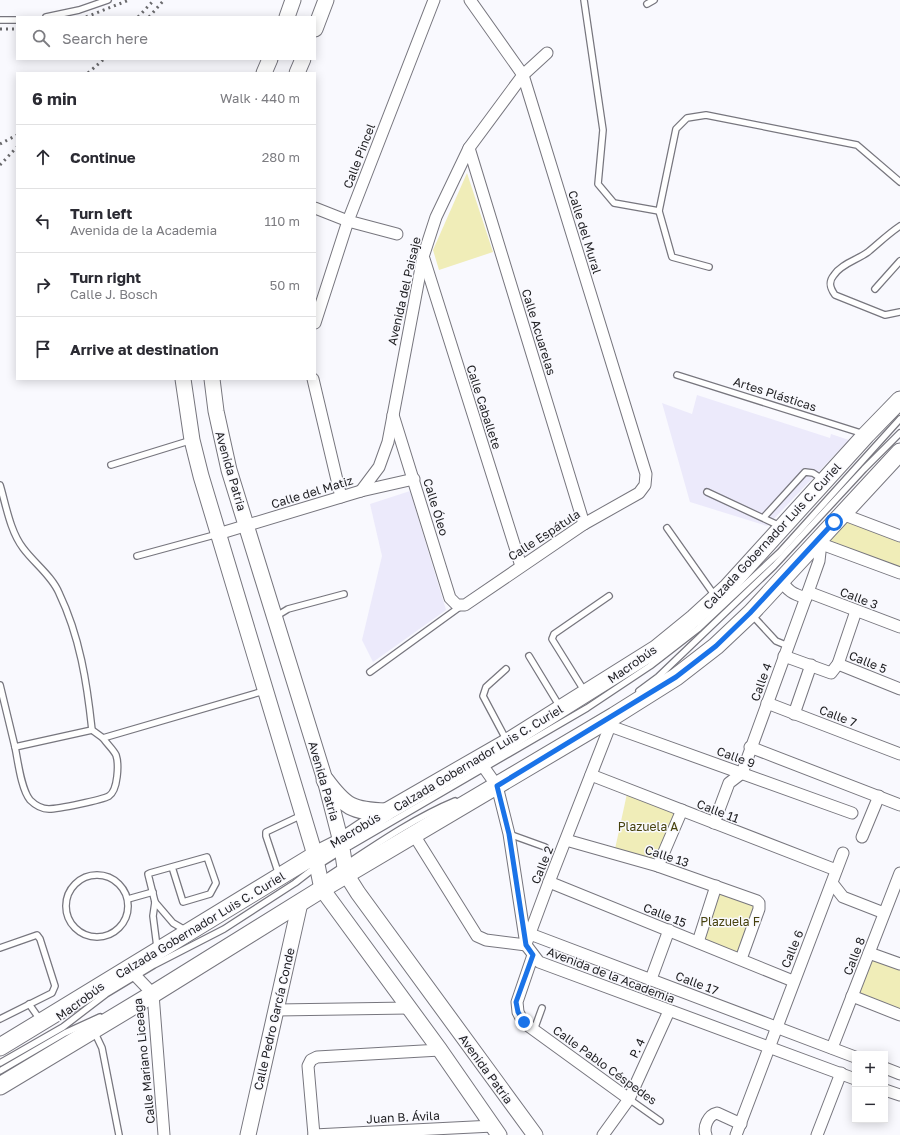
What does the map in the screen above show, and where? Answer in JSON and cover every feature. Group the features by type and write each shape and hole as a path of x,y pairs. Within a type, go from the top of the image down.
{"main road":[{"name":"Calzada Gobernador Luis C. Curiel","path":"0,1047 132,972 158,951 279,877 317,875 344,858 386,812 482,763 507,742 656,649 716,598 900,400"},
{"name":"Calzada Gobernador Luis C. Curiel","path":"0,1086 93,1030 152,989 300,903 317,875 344,858 414,835 496,784 676,677 716,646 750,613 781,579 819,543 842,514 900,452"},
{"path":"325,780 346,805 369,812 386,812"}],"street":[{"path":"286,16 293,0"},
{"path":"316,25 326,0"},
{"name":"Calle Pincel","path":"316,320 348,221 434,0"},
{"name":"Calle del Mural","path":"470,0 523,74 646,474 645,485"},
{"name":"Avenida del Paisaje","path":"361,491 379,467 388,442 423,257 436,217 469,148 523,74 547,53"},
{"path":"264,72 270,60"},
{"path":"297,72 303,60"},
{"name":"Calle Acuarelas","path":"469,148 584,524"},
{"path":"316,208 348,221 396,234"},
{"name":"Calle Caballete","path":"423,257 521,566"},
{"path":"183,380 192,440 218,534 303,815 317,875 496,1130"},
{"name":"Avenida Patria","path":"212,380 216,411 224,450 325,780 344,858 399,950 535,1135"},
{"path":"313,380 341,497"},
{"name":"Calle Óleo","path":"393,415 450,598 459,605"},
{"name":"Calle del Matiz","path":"218,534 361,491 414,479"},
{"name":"Calle Espátula","path":"459,605 465,605 584,524 639,493 645,485"},
{"path":"842,514 900,536"},
{"path":"819,543 900,573"},
{"name":"Calle 4","path":"714,823 729,783 742,773 750,747 819,561 819,543"},
{"name":"Calle 3","path":"781,579 786,589 794,594 807,595 900,627"},
{"path":"838,664 856,611"},
{"name":"Calle 5","path":"786,651 811,666 831,673 838,664 900,689"},
{"path":"794,714 811,666"},
{"name":"Calle 7","path":"767,703 900,754"},
{"name":"Calle 9","path":"610,726 852,813"},
{"name":"Calle 2","path":"526,945 610,726"},
{"name":"Calle 9","path":"750,747 900,805"},
{"name":"Avenida de la Academia","path":"482,763 496,784 509,834 526,945 539,962 768,1051 852,1078"},
{"name":"Calle 11","path":"591,775 836,870"},
{"path":"862,837 878,796"},
{"path":"658,866 682,810"},
{"path":"414,835 477,936 486,940 526,945"},
{"name":"Calle 13","path":"566,840 658,866 759,903 757,916 741,959"},
{"name":"Calle 6","path":"736,1135 777,1027 793,980 843,853"},
{"name":"Calle 8","path":"832,1048 900,873"},
{"name":"Calle 15","path":"549,882 793,980"},
{"path":"832,883 843,897 884,912"},
{"path":"698,942 716,886"},
{"name":"Calle Pedro García Conde","path":"248,1135 300,903"},
{"path":"651,979 669,930"},
{"name":"Calle 17","path":"530,934 852,1056"},
{"path":"870,953 900,964"},
{"name":"Calle Pablo Céspedes","path":"533,955 516,1002 518,1012 524,1022 629,1098"},
{"name":"Calle Mariano Liceaga","path":"132,972 152,989 164,1135"},
{"path":"852,996 900,1015"},
{"path":"277,1010 409,1008"},
{"name":"P. 4","path":"603,1135 629,1098 668,1011"},
{"path":"314,1135 308,1066 311,1060 317,1057 440,1050"},
{"path":"888,1068 899,1070"},
{"path":"817,1135 841,1073"},
{"path":"888,1091 900,1095"},
{"path":"706,1135 705,1128 709,1118 717,1113 741,1124"},
{"name":"Juan B. Ávila","path":"314,1135 496,1130"}],"lane":[{"path":"51,16 79,10 108,0"},
{"path":"584,0 603,130 598,184 614,203 659,211"},
{"path":"647,4 654,0"},
{"path":"0,20 16,20"},
{"path":"709,267 672,258 659,211 676,129 687,118 706,115 857,145 899,181"},
{"path":"900,226 889,233 867,252 838,270 830,284 835,295 885,315 900,312"},
{"path":"876,289 900,261"},
{"name":"Artes Plásticas","path":"677,375 866,435"},
{"name":"Macrobús","path":"344,858 482,763 587,708 650,666 700,628 780,552 900,419"},
{"name":"Macrobús","path":"633,694 658,677 769,572 864,469 900,433"},
{"path":"111,465 192,440"},
{"path":"764,517 805,472 813,473 824,481"},
{"path":"0,485 13,528 22,547 59,592 68,613 81,655 88,692 92,730 103,738 114,752 118,763 117,779 112,794 96,800 51,809 36,805 27,795 0,685"},
{"path":"707,492 764,517 782,527"},
{"path":"668,528 716,598"},
{"path":"137,556 218,534"},
{"path":"275,617 288,609 344,594"},
{"path":"586,694 552,639 554,634 609,596"},
{"path":"370,672 459,605"},
{"path":"750,613 767,634 786,651"},
{"path":"529,656 562,708"},
{"path":"506,669 486,687 483,696 507,742"},
{"path":"103,738 266,690"},
{"name":"Macrobús","path":"344,858 440,807 496,784 608,712"},
{"path":"15,747 92,730"},
{"path":"279,877 266,832 303,815"},
{"path":"509,834 545,847"},
{"path":"158,951 152,916 155,902 148,874 172,867 208,858 216,884 211,893 183,902 172,867"},
{"path":"98,874 113,879 124,889 128,899 126,920 115,931 101,937 90,937 80,933 72,926 67,917 65,906 67,896 72,887 79,880 88,875 98,874"},
{"name":"Macrobús","path":"0,1063 63,1027 132,972 224,928 295,884 317,875"},
{"path":"128,899 153,892"},
{"path":"155,902 173,923 183,930 190,931"},
{"path":"0,948 37,935 40,939 55,988 52,993 0,1019"},
{"name":"Macrobús","path":"0,1070 65,1033 114,1010 152,989"},
{"path":"30,1004 42,1022"},
{"path":"534,1030 542,1008"},
{"path":"93,1030 102,1048 119,1135"},
{"name":"Calle Pablo Céspedes","path":"629,1098 660,1121"}],"shaded area":[{"path":"697,395 830,438 831,434 849,440 767,526 690,502 662,403 692,414"},
{"path":"410,491 446,610 373,662 362,640 382,556 370,504"}],"green space":[{"path":"467,173 493,252 439,270 433,250"},
{"path":"842,515 900,538 900,572 827,544"},
{"name":"Plazuela A","path":"628,789 682,810 663,864 615,849"},
{"name":"Plazuela F","path":"716,886 759,903 741,959 698,942"},
{"path":"869,953 900,964 900,1015 852,996"}],"railway":[{"path":"89,16 129,0"},
{"path":"139,16 154,0"},
{"path":"150,16 164,0"},
{"path":"0,29 16,29"},
{"path":"89,72 103,60"},
{"path":"0,144 16,136"},
{"path":"0,165 16,148"}],"route":[{"path":"524,1022 518,1012 516,1002 533,955 526,945 509,834 497,786 644,698 676,677 716,646 750,613 834,522"}]}
